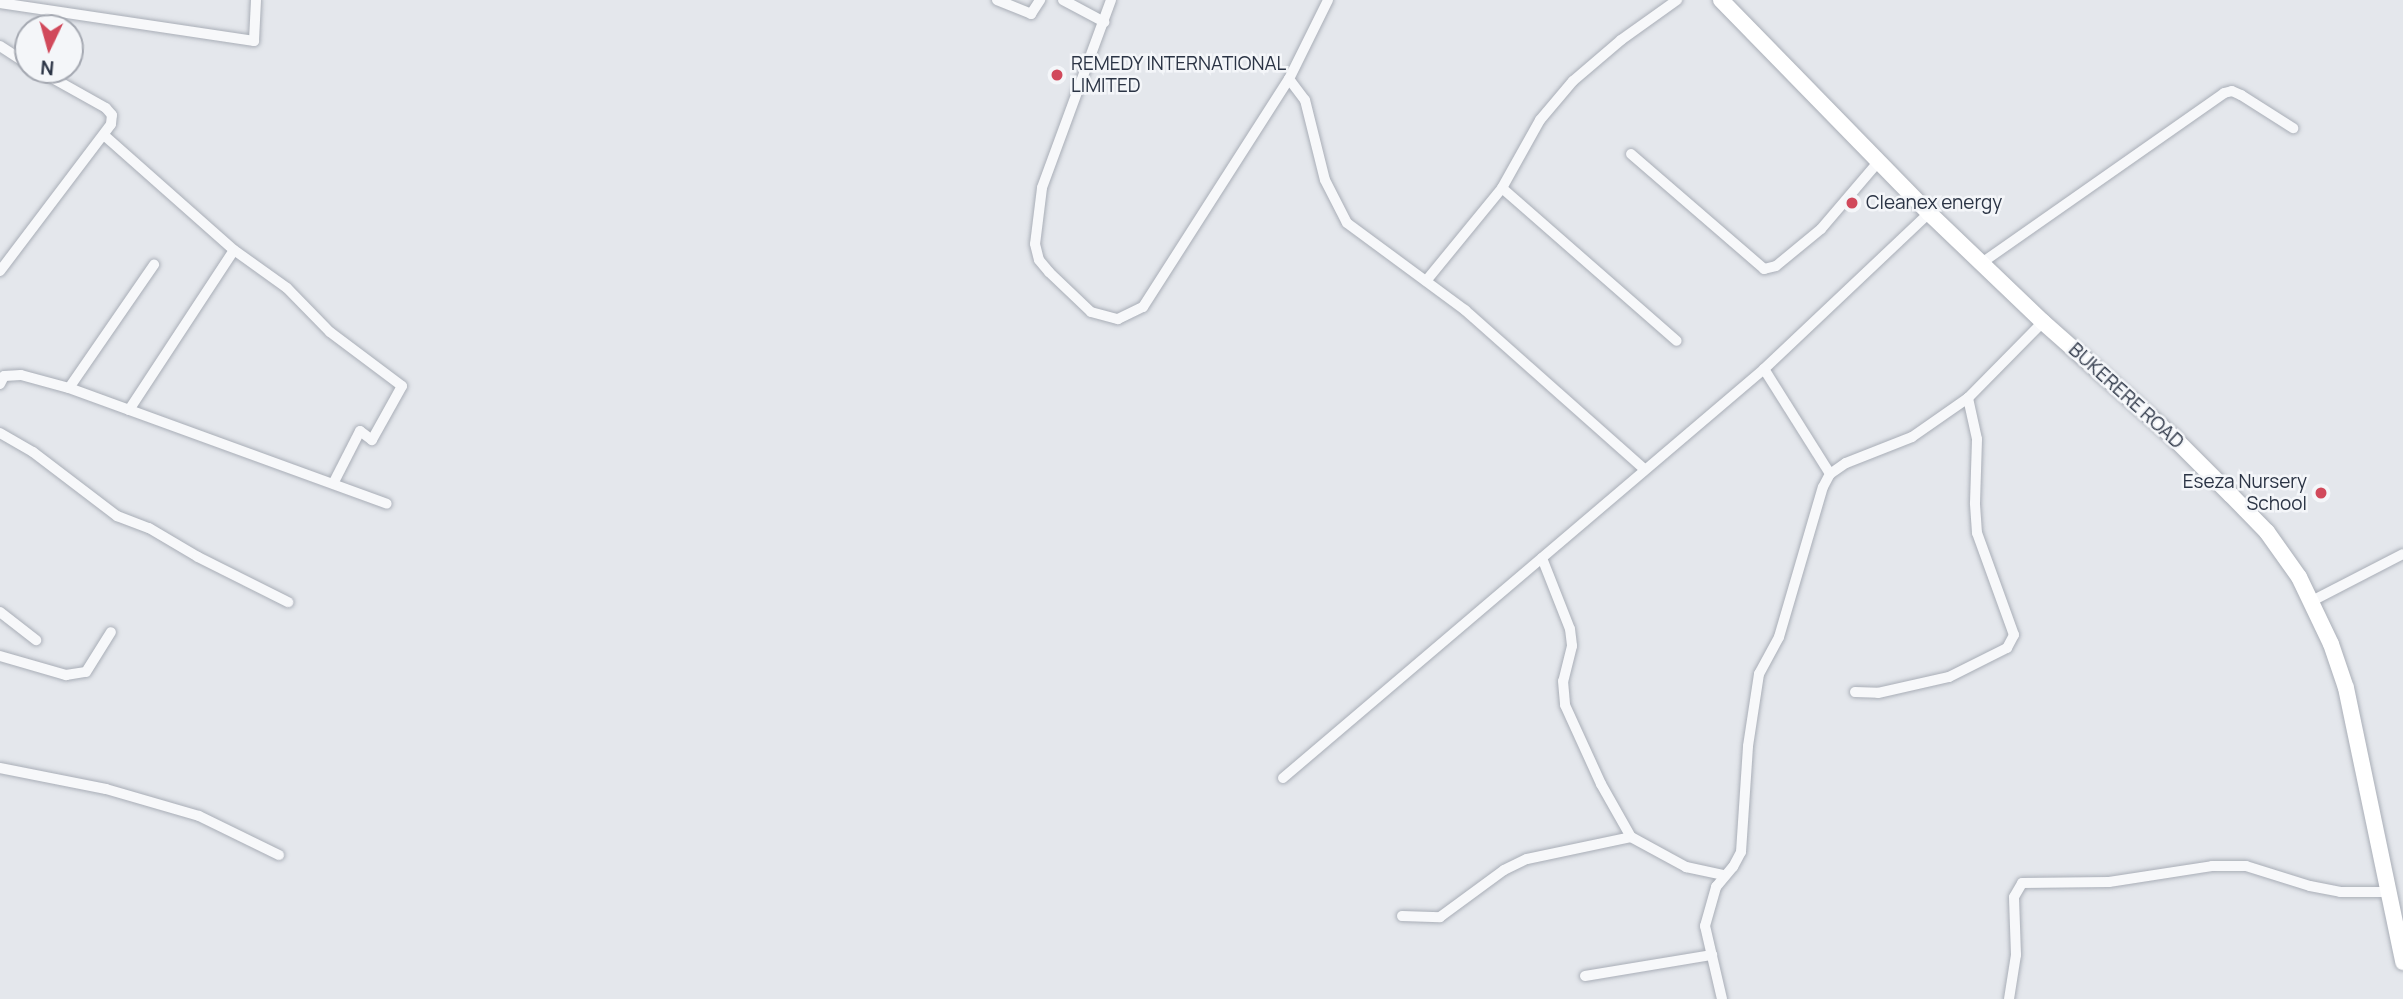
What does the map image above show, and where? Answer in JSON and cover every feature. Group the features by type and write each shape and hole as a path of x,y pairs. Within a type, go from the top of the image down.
{"main road":[{"name":"BUKERERE ROAD","path":"1721,0 1767,51 1880,161 1929,213 2043,322 2173,437 2267,532 2312,601 2346,688 2402,952"}],"street":[{"path":"0,4 254,41 256,0"},
{"path":"997,0 1031,14 1040,0"},
{"path":"1063,0 1104,22"},
{"path":"1111,0 1042,188 1035,244 1039,260 1049,272 1091,312 1106,318 1128,317 1143,307 1289,79 1328,0"},
{"path":"1426,281 1502,188 1540,120 1573,81 1621,40 1677,0"},
{"path":"1289,79 1305,100 1325,180 1347,223 1465,310 1643,468"},
{"path":"0,271 111,124 112,115 106,108 63,84"},
{"path":"1983,262 2224,93 2232,91 2241,95 2293,128"},
{"path":"105,135 234,250 287,288 330,332 402,386 372,440 360,430 333,484"},
{"path":"1631,153 1764,269 1776,266 1821,229 1880,161"},
{"path":"1502,188 1676,341"},
{"path":"1283,778 1542,558 1643,468 1764,369 1929,213"},
{"path":"129,410 234,250"},
{"path":"69,388 154,265"},
{"path":"1722,999 1705,926 1712,895 1741,852 1748,746 1759,674 1779,637 1810,529 1830,474 1865,454 1912,437 1968,398 2043,322"},
{"path":"1764,369 1830,474"},
{"path":"0,384 4,376 21,375 69,388 387,504"},
{"path":"1855,692 1878,693 1949,677 2007,648 2014,635 1977,533 1977,439 1968,398"},
{"path":"0,433 33,452 117,516 149,528 198,557 288,602"},
{"path":"2312,601 2403,554"},
{"path":"1542,558 1570,629 1572,646 1563,681 1564,705 1601,784 1631,837 1686,867 1725,875"},
{"path":"0,612 36,640"},
{"path":"0,656 66,675 86,672 111,632"},
{"path":"0,768 106,789 199,816 279,855"},
{"path":"1402,916 1440,916 1504,870 1527,859 1631,837"},
{"path":"2009,999 2016,955 2014,897 2022,883 2109,882 2212,866 2245,866 2310,886 2340,892 2389,892"},
{"path":"1585,976 1712,955"}],"place":[{"name":"REMEDY INTERNATIONAL LIMITED","path":"1057,75"},
{"name":"Cleanex energy","path":"1852,203"},
{"name":"Eseza Nursery School","path":"2321,493"}]}
